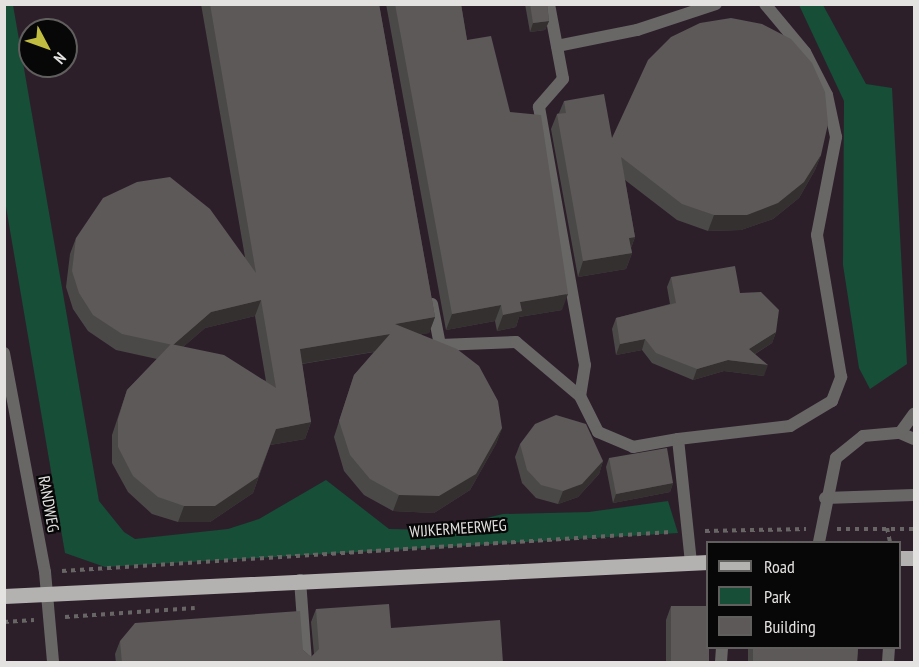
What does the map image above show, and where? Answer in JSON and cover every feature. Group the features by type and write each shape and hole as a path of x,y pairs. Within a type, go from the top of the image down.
{"main road":[{"path":"4,596 47,591 706,562"}],"street":[{"path":"549,4 563,79 539,107 585,364 580,396"},
{"path":"557,46 637,30 716,4"},
{"path":"429,286 440,345 516,342 580,396 598,432 633,447 790,426 832,401 841,376 817,235 836,137 827,95 805,51 765,4"},
{"name":"RANDWEG","path":"4,353 45,572 53,663"},
{"path":"900,433 915,414"},
{"path":"819,541 825,498 836,458 863,436 900,433 915,439"},
{"path":"678,440 690,531 691,563"},
{"path":"825,498 915,495"},
{"path":"300,580 306,663"}],"path":[{"path":"887,528 890,541"},
{"name":"WIJKERMEERWEG","path":"45,572 690,531 915,528"}],"shaded area":[{"path":"5,5 914,5 914,662 5,662"}],"green space":[{"path":"4,5 13,5 18,34 18,78 26,78 99,501 124,532 135,539 228,529 259,519 326,480 389,529 438,530 503,514 589,512 668,501 678,533 105,567 65,553 5,201"},
{"path":"799,5 823,5 866,84 892,88 907,364 870,389 859,368 843,265 844,101"}],"building":[{"path":"210,4 379,4 435,317 395,324 457,349 479,366 498,401 502,428 476,474 439,496 399,495 370,479 350,455 339,421 354,375 390,334 300,349 311,422 276,429 258,477 215,506 184,506 158,497 133,476 118,447 118,419 127,390 171,344 122,334 93,315 79,293 72,271 76,238 103,198 137,182 170,177 210,209 256,273","holes":["261,300 276,388 224,355 174,345 211,312"]},
{"path":"395,4 461,4 467,40 491,36 510,112 541,115 568,294 520,302 522,311 503,315 501,305 452,314"},
{"path":"530,4 547,4 549,21 533,23"},
{"path":"731,18 762,24 791,39 812,63 825,92 828,124 821,155 804,182 778,203 747,215 714,215 682,204 621,157 635,237 629,238 632,253 583,261 557,114 566,113 564,101 604,94 612,138 648,60 671,37 700,23"},
{"path":"735,266 740,293 761,292 779,310 776,332 749,349 768,365 728,360 697,369 656,353 645,339 620,344 616,318 676,303 671,277"},
{"path":"556,415 586,424 603,461 582,484 563,491 541,485 527,470 520,444 535,424"},
{"path":"667,448 673,483 616,494 609,458"},
{"path":"389,604 391,628 500,620 503,663 122,663 120,641 135,623 300,611 303,650 311,657 319,649 316,609"},
{"path":"671,606 706,606 706,649 709,649 709,663 671,663"},
{"path":"753,649 858,649 857,663 753,663"}]}
